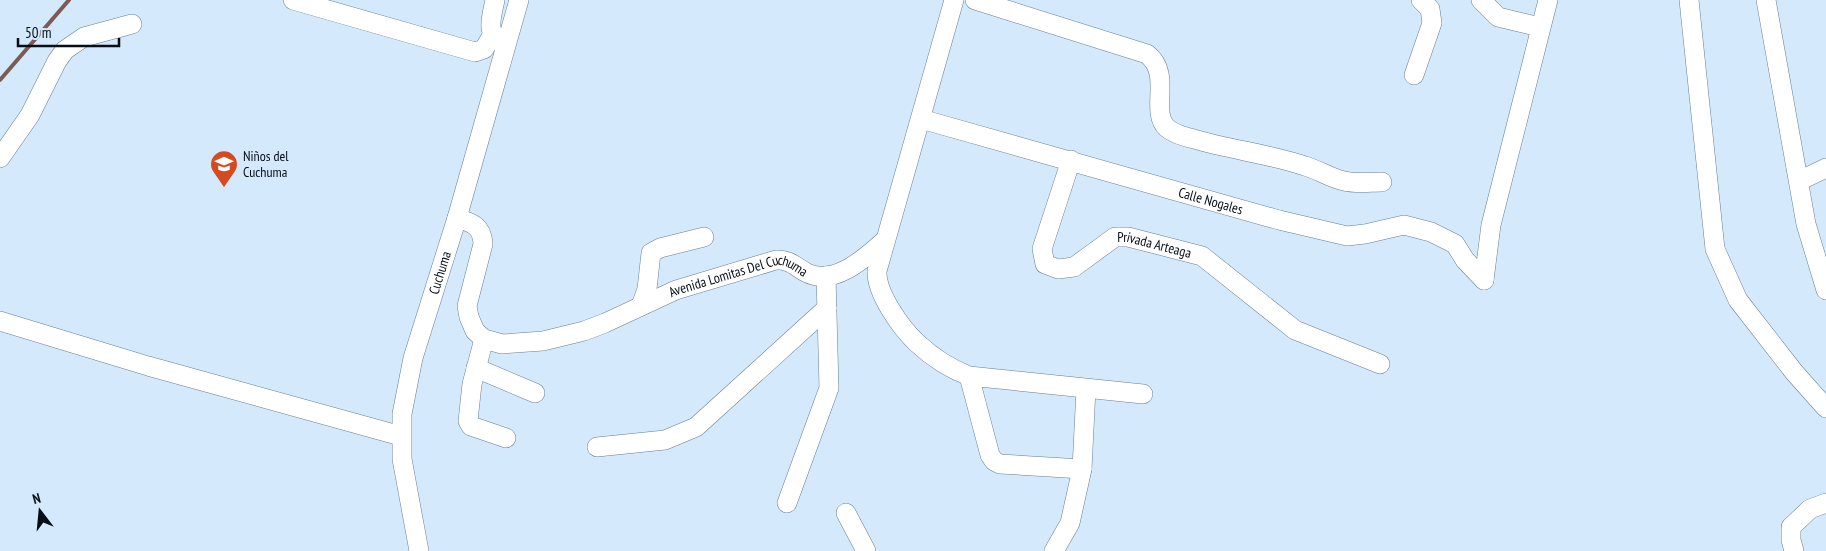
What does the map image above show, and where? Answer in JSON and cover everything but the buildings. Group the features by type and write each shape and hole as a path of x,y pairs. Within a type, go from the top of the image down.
{"street":[{"path":"293,0 475,52 499,41 490,30 495,0"},
{"name":"Cuchuma","path":"420,551 402,459 402,414 414,358 457,218 499,41 519,0"},
{"path":"954,0 938,50 921,119 884,241 876,279 882,295 900,323 917,343 955,370 969,376 1143,394"},
{"path":"975,0 1147,54 1157,63 1160,73 1162,121 1166,128 1178,134 1306,166 1346,182 1382,182"},
{"path":"1414,74 1432,23 1430,8 1420,0"},
{"path":"1481,0 1498,17 1540,27 1548,0"},
{"path":"1689,0 1715,249 1738,300 1794,372 1826,408"},
{"path":"1766,0 1806,224 1826,290"},
{"path":"0,158 30,115 65,50 84,37 132,24"},
{"name":"Calle Nogales","path":"921,119 1279,220 1347,236 1404,225 1431,232 1455,244 1465,260 1484,280 1492,225 1540,27"},
{"name":"Privada Arteaga","path":"1071,160 1042,249 1045,264 1058,269 1074,267 1115,237 1128,237 1202,256 1295,330 1380,364"},
{"path":"1799,181 1826,168"},
{"path":"457,218 477,226 483,237 483,244 467,306 471,325 484,339 476,368 468,421 472,426 506,438"},
{"path":"641,306 647,289 651,253 660,248 704,237"},
{"name":"Avenida Lomitas Del Cuchuma","path":"484,339 502,344 524,343 562,337 605,323 676,290 776,260 788,261 812,275 826,276 840,273 869,254 884,241"},
{"path":"787,503 828,388 826,276"},
{"path":"597,447 665,440 696,426 826,308"},
{"path":"0,321 148,366 401,436"},
{"path":"476,368 535,393"},
{"path":"969,376 990,455 994,461 1000,464 1082,469"},
{"path":"1054,551 1070,523 1082,469 1086,389"},
{"path":"1794,551 1790,527 1810,510 1826,503"},
{"path":"846,513 866,551"}],"waterway":[{"path":"0,80 69,0"}],"place":[{"name":"Niños del Cuchuma","path":"224,188"}]}
